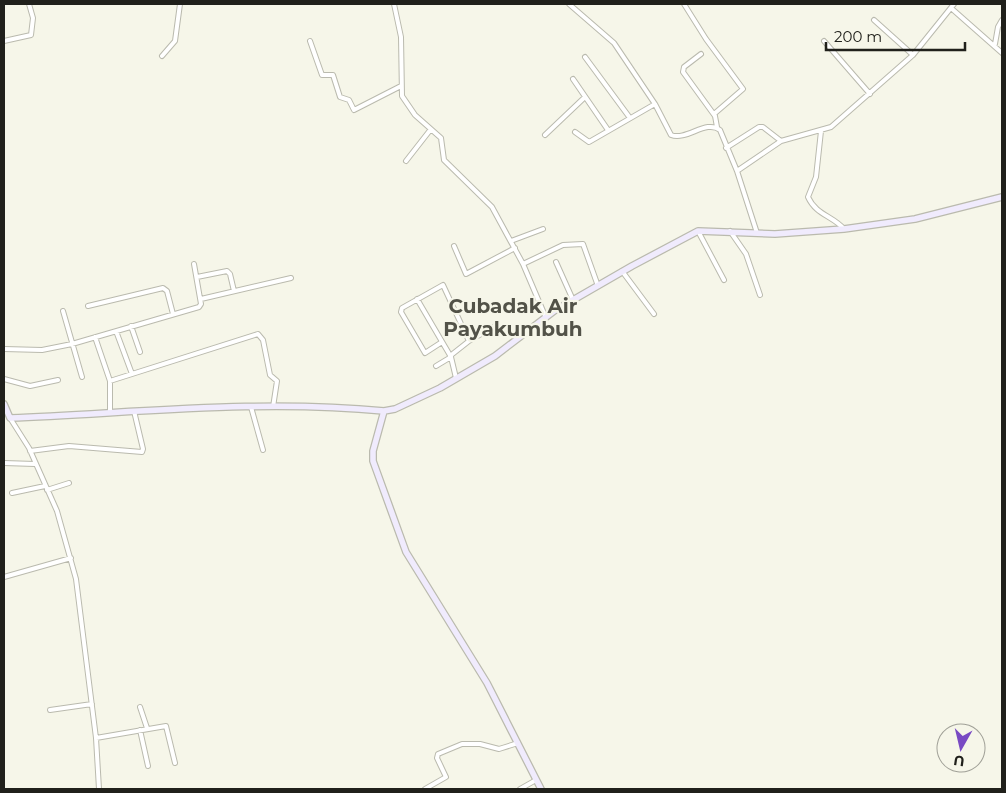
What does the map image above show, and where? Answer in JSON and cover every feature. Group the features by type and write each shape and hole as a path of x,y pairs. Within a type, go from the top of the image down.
{"street":[{"path":"4,42 31,35 33,18 29,4"},
{"path":"162,56 175,41 180,4"},
{"path":"394,4 401,37 401,86 406,104 441,138 444,160 490,203 524,264 546,318"},
{"path":"569,4 614,43 655,104 670,134 674,137 710,127 717,127"},
{"path":"684,4 706,39 743,89 714,114"},
{"path":"737,171 780,141 822,131 830,127 870,94 913,54 954,4"},
{"path":"951,8 1002,52"},
{"path":"874,20 913,54"},
{"path":"995,44 998,28 1002,20"},
{"path":"310,41 322,75 333,76 339,96 349,100 354,110 401,86"},
{"path":"824,41 870,94"},
{"path":"701,54 684,67 683,72 714,114 717,127 737,171 757,233"},
{"path":"585,57 630,118"},
{"path":"573,79 608,130"},
{"path":"545,135 585,97"},
{"path":"575,132 588,143 655,104"},
{"path":"726,148 759,127 763,127 780,141"},
{"path":"406,161 431,128"},
{"path":"822,131 816,177 808,198 820,214 838,222 844,229"},
{"path":"10,418 110,413 133,410 252,407 384,411 413,401 495,356 573,300 622,271 698,232 807,233 844,229 915,219 1002,197"},
{"path":"511,241 543,229"},
{"path":"730,231 746,254 760,295"},
{"path":"698,232 724,280"},
{"path":"524,264 563,245 583,244 598,286"},
{"path":"454,246 466,274 515,248"},
{"path":"556,262 573,300"},
{"path":"4,349 42,350 72,344 199,307 201,299 194,264"},
{"path":"196,276 228,271 234,291"},
{"path":"622,271 654,314"},
{"path":"201,299 291,278"},
{"path":"442,342 425,353 402,314 402,308 443,285 469,341"},
{"path":"88,306 163,288 167,291 173,314"},
{"path":"417,299 451,356 456,378"},
{"path":"63,311 82,377"},
{"path":"131,326 140,352"},
{"path":"436,366 469,341 498,326"},
{"path":"116,331 132,374"},
{"path":"110,381 258,334 263,340 270,375 277,381 273,407"},
{"path":"95,337 110,381 110,413"},
{"path":"4,379 30,386 58,380"},
{"path":"4,404 10,418 30,450 57,511 71,558 81,607 96,738 99,789"},
{"path":"252,407 263,450"},
{"path":"30,450 70,446 142,452 143,449 133,410"},
{"path":"384,411 373,451 374,461 404,548 487,683 541,789"},
{"path":"4,463 35,464"},
{"path":"12,493 46,488 68,482"},
{"path":"4,577 71,558"},
{"path":"50,710 92,704"},
{"path":"140,707 147,728"},
{"path":"96,738 166,726 175,764"},
{"path":"140,730 148,766"},
{"path":"425,789 446,777 436,758 438,754 462,744 480,744 502,749 518,743"},
{"path":"520,789 536,780"}],"district":[{"name":"Cubadak Air Payakumbuh","path":"513,318"}]}
